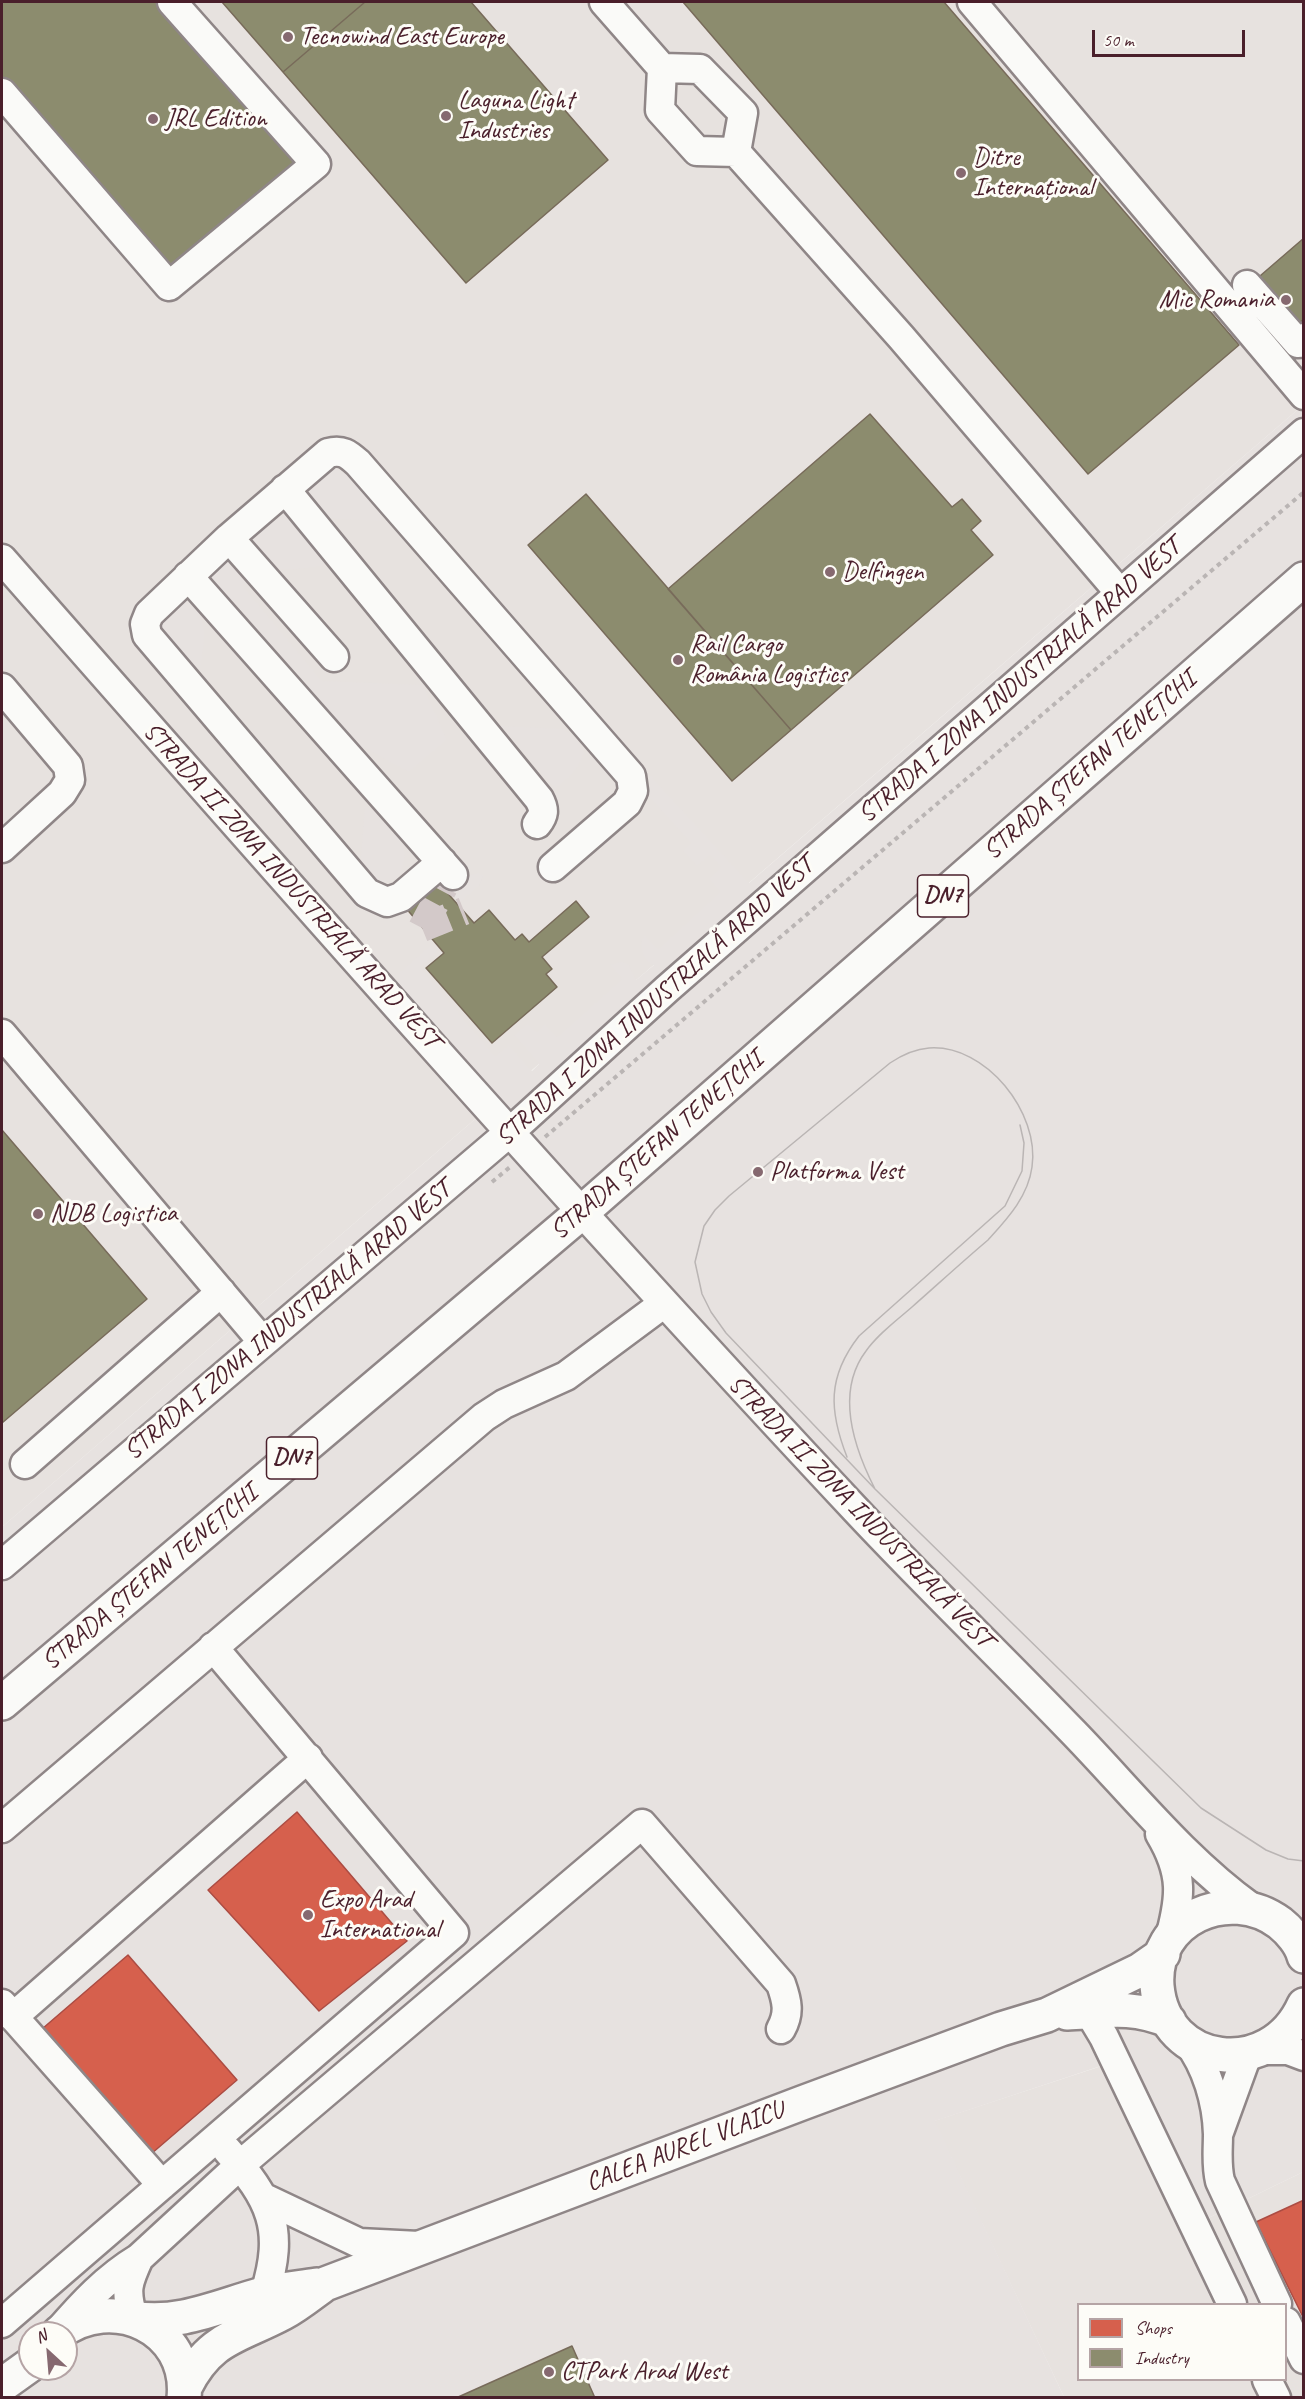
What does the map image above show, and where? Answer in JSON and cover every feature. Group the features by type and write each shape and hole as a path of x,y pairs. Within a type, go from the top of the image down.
{"main road":[{"name":"STRADA ȘTEFAN TENEȚCHI","path":"2,1703 582,1212 1304,579"},
{"name":"CALEA AUREL VLAICU","path":"325,2284 1000,2029 1047,2015 1140,1970 1166,1947 1187,1921 1207,1910 1229,1906 1259,1911 1304,1913"},
{"path":"1259,1911 1288,1929 1304,1956"},
{"path":"1166,1947 1157,1985 1161,2004 1178,2031"},
{"path":"1255,2052 1282,2037 1297,2021 1304,2005"},
{"name":"CALEA AUREL VLAICU","path":"1047,2015 1133,2009 1149,2012 1211,2053 1255,2052"},
{"path":"78,2321 91,2316 112,2314 165,2322 265,2293 325,2284"},
{"path":"184,2392 192,2373 212,2349 236,2334 282,2313 325,2284"},
{"path":"133,2318 156,2331 171,2347 181,2366 184,2392"},
{"path":"2,2385 18,2374"},
{"path":"32,2397 34,2381"}],"street":[{"path":"2,93 169,286 316,164 172,2"},
{"path":"604,2 662,68 660,110 697,151 735,152 902,338 1120,593"},
{"path":"972,2 1304,395"},
{"path":"662,68 700,69 743,113 735,152"},
{"path":"1247,285 1298,343 1304,338"},
{"name":"STRADA I ZONA INDUSTRIALĂ ARAD VEST","path":"2,1565 263,1342 520,1141 667,989 1304,433"},
{"path":"188,576 448,869 402,897 387,902 367,893 147,635 145,624 149,614 188,576 229,538 328,453 337,450 347,453 631,776 633,791 627,803 553,867"},
{"path":"285,489 539,799 544,808 543,816 537,824"},
{"path":"229,538 334,657"},
{"name":"STRADA II ZONA INDUSTRIALĂ ARAD VEST","path":"2,560 582,1212"},
{"path":"2,688 69,766 70,780 62,793 2,848"},
{"path":"2,1034 263,1342"},
{"name":"STRADA II ZONA INDUSTRIALĂ VEST","path":"582,1212 663,1304 913,1571 1203,1870 1259,1911"},
{"path":"25,1464 221,1292"},
{"path":"2,1828 484,1417 504,1404 575,1370 663,1304"},
{"path":"2,2323 454,1933 213,1647"},
{"path":"162,2185 7,2010 308,1758"},
{"name":"STRADA II ZONA INDUSTRIALĂ VEST","path":"1144,1807 1170,1852 1177,1879 1179,1905 1166,1947"},
{"path":"68,2321 87,2298 122,2268 139,2258 240,2165 642,1824 781,1984 788,2017 781,2029"},
{"path":"1089,2012 1104,2037 1232,2303"},
{"path":"1178,2031 1200,2059 1207,2079 1218,2134 1216,2163 1220,2181 1277,2303"},
{"path":"1218,2134 1255,2052 1288,2050 1304,2056"},
{"path":"216,2137 264,2198 276,2235 272,2269 265,2293"},
{"path":"264,2198 359,2243 421,2246"},
{"path":"133,2318 127,2297 127,2283 139,2258"},
{"path":"1287,2324 1304,2359"},
{"path":"1268,2381 1276,2397"}],"path":[{"path":"484,1189 520,1141 1304,492"}],"shaded area":[{"path":"2,2 1303,2 1303,405 2,1527"},
{"path":"1303,405 1303,2172 1200,2222 1122,2059 935,2121 1064,2397 2,2397 2,1527 496,1101 396,990 400,972 431,945 437,952 420,967 495,1056 509,1045 532,1071 539,1064 514,1035 528,1023 536,1032 545,1024 557,1037 622,979 610,965 621,962 629,965 636,980 654,965 643,954 642,939 645,936 658,949 720,892 709,879 721,867 710,855 697,866 683,851 691,843 640,787 651,776 749,883"},
{"path":"329,468 346,474 360,485 383,514 381,521 321,518 306,493 310,482"},
{"path":"282,514 292,518 325,560 323,566 283,569 261,560 254,545 258,529 273,517"},
{"path":"226,555 248,579 243,586 322,681 423,685 447,740 409,772 323,725 332,717 231,599 222,603 208,585 211,573"},
{"path":"185,599 200,614 203,623 204,644 199,676 154,636 154,614"},
{"path":"500,726 564,729 577,739 584,752 582,758 573,773 555,789"},
{"path":"365,805 393,828 403,845 405,855 397,879 375,884 360,872"},
{"path":"479,873 483,876 479,886 460,903 450,891 466,876"},
{"path":"1123,2059 1200,2222 1303,2172 1303,2397 1064,2397 934,2121"}],"building: Shops":[{"name":"Expo Arad International","path":"297,1812 407,1941 319,2011 208,1890"},
{"path":"128,1955 237,2080 151,2154 42,2029"},
{"path":"1304,2200 1304,2319 1256,2222"}],"building: Industry":[{"name":"JRL Edition","path":"2,2 165,2 305,160 174,274 2,78"},
{"name":"Tecnowind East Europe","path":"222,2 365,2 283,72"},
{"name":"Laguna Light Industries","path":"365,2 471,2 608,160 466,283 283,72"},
{"name":"Ditre Internațional","path":"683,2 944,2 1239,345 1088,474"},
{"name":"Mic Romania","path":"1304,238 1304,319 1293,328 1253,282"},
{"name":"Delfingen","path":"870,414 952,507 962,499 981,521 971,530 993,555 791,730 668,589"},
{"name":"Rail Cargo România Logistics","path":"586,494 791,730 732,781 528,545"},
{"path":"436,880 474,923 489,910 515,940 522,934 529,942 576,901 589,917 542,957 552,969 546,974 557,987 492,1043 426,968 444,953 405,907"},
{"name":"NDB Logistica","path":"2,1130 147,1299 2,1423"},
{"name":"CTPark Arad West","path":"572,2346 595,2398 456,2398"}],"tunnel":[{"path":"422,928 444,887"},
{"path":"422,928 464,911"}],"tram line":[{"path":"875,1489 860,1456 851,1420 851,1384 857,1367 866,1351 882,1333 988,1240 1016,1207 1026,1188 1032,1167 1032,1146 1027,1125 1018,1105 1005,1086 989,1070 970,1057 950,1050 929,1048 919,1050 890,1063 729,1196 704,1226 695,1262 702,1294 726,1333 875,1489 1201,1808 1266,1850 1288,1859 1304,1861"},
{"path":"847,1457 834,1409 836,1380 841,1366 859,1336 1005,1206 1022,1171 1024,1143 1020,1125"}],"place":[{"name":"Tecnowind East Europe","path":"288,37"},
{"name":"Laguna Light Industries","path":"446,116"},
{"name":"JRL Edition","path":"153,119"},
{"name":"Ditre Internațional","path":"961,173"},
{"name":"Mic Romania","path":"1286,300"},
{"name":"Delfingen","path":"830,572"},
{"name":"Rail Cargo România Logistics","path":"678,660"},
{"name":"Platforma Vest","path":"758,1172"},
{"name":"NDB Logistica","path":"38,1214"},
{"name":"Expo Arad International","path":"308,1915"},
{"name":"CTPark Arad West","path":"549,2372"}]}
